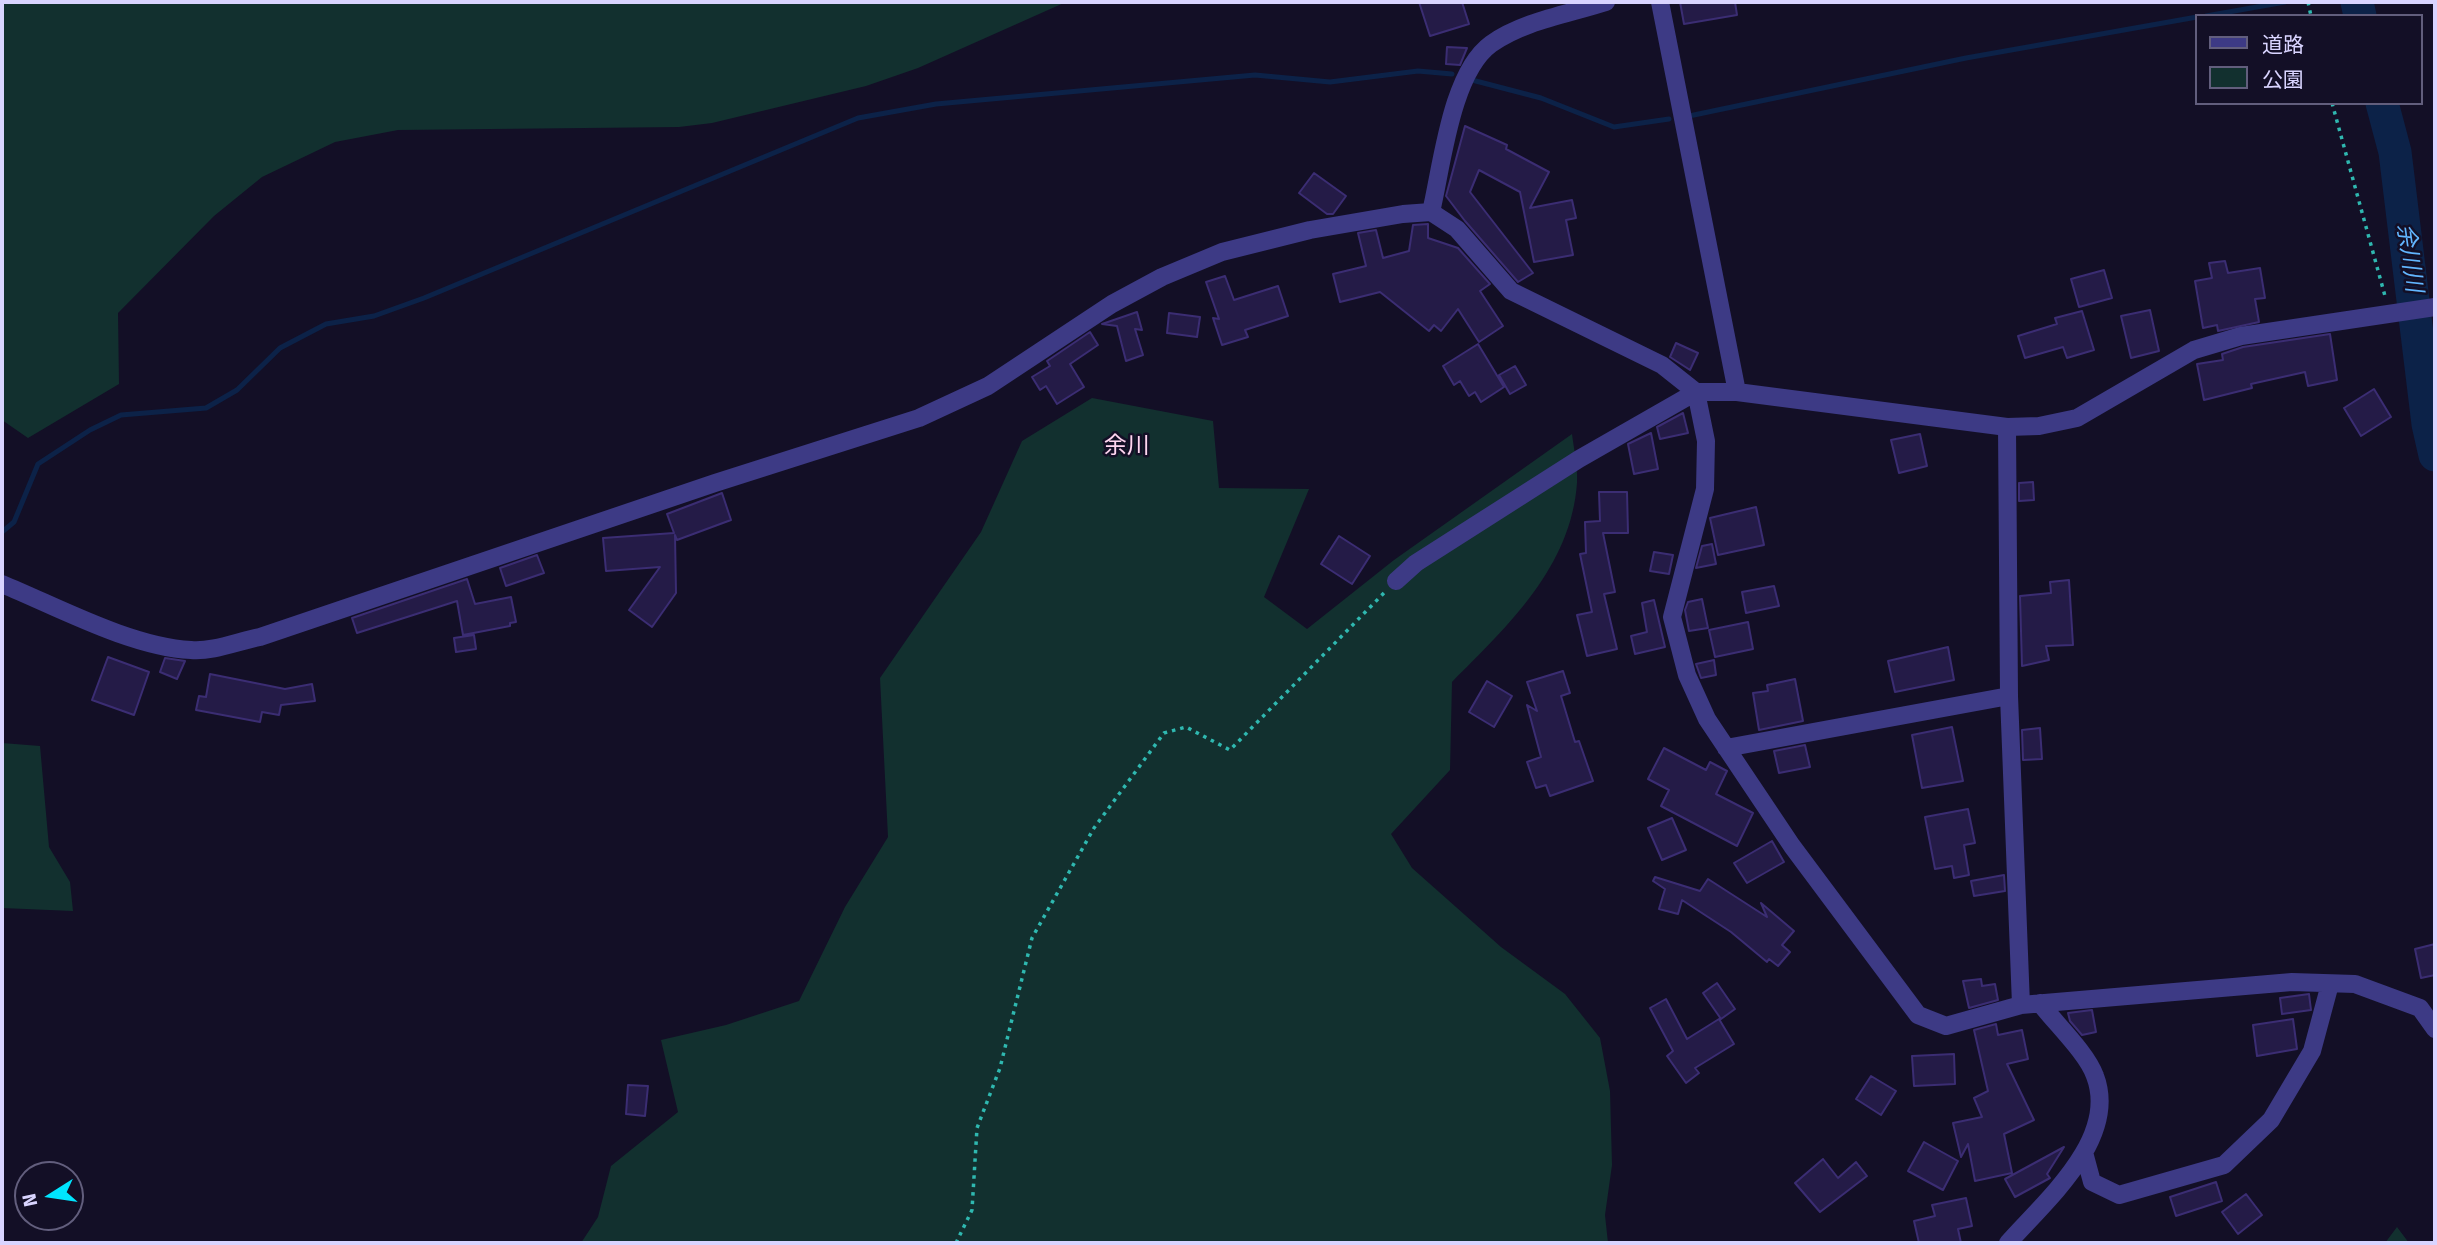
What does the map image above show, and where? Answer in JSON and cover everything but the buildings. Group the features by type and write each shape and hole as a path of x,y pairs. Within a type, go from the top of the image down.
{"street":[{"path":"1431,212 1466,73 1489,45 1518,30 1606,2"},
{"path":"1660,2 1737,392"},
{"path":"2,584 131,636 174,648 194,651 260,637 715,483 919,418 988,386 1112,304 1162,277 1222,252 1310,230 1403,214 1431,212 1457,229 1511,291 1662,365 1696,392 1706,441 1705,489 1672,617 1687,675 1707,719 1800,857 1918,1014 1946,1026 2021,1005 2292,982 2355,984 2420,1008 2435,1029"},
{"path":"1395,581 1416,563 1578,459 1696,392 1737,392 2007,427 2039,426 2077,418 2194,350 2241,336 2390,316 2435,307"},
{"path":"2007,427 2009,696 2021,1005"},
{"path":"1726,748 2009,696"},
{"path":"2085,1156 2092,1182 2119,1195 2224,1165 2271,1120 2312,1051 2330,984"},
{"path":"2008,1243 2085,1156 2100,1106 2095,1075 2040,1003"}],"path":[{"path":"2333,105 2390,316"},
{"path":"956,1243 972,1210 977,1128 1000,1068 1032,938 1094,828 1164,733 1186,727 1230,750 1395,581"}],"green space":[{"path":"2,2 1066,2 918,68 866,86 712,123 679,127 398,130 335,142 262,177 214,216 118,313 119,384 28,438 2,420"},
{"path":"1092,398 1213,421 1219,488 1309,489 1264,597 1307,629 1394,560 1572,434 1577,483 1563,542 1550,568 1515,617 1452,682 1450,770 1391,834 1412,868 1501,947 1565,994 1600,1038 1610,1091 1612,1165 1605,1215 1608,1243 581,1243 598,1217 611,1166 678,1112 661,1040 726,1025 799,1001 845,907 888,837 880,678 981,532 1022,441"},
{"path":"2,743 40,746 49,847 70,882 73,911 2,908"},
{"path":"2397,1227 2409,1243 2385,1243"}],"waterway":[{"path":"2217,14 2285,2"},
{"name":"余川川","path":"2357,2 2360,14"},
{"path":"1689,116 1966,58 2196,17"},
{"path":"2,532 14,522 38,464 90,430 121,415 206,408 237,390 280,348 326,324 374,316 424,298 858,118 936,104 1255,75 1330,82 1418,71 1452,74"},
{"path":"1472,80 1541,98 1614,127 1669,119"},
{"name":"余川川","path":"2383,105 2395,152 2428,424 2435,455"}],"district":[{"name":"余川","path":"1127,447"}]}
